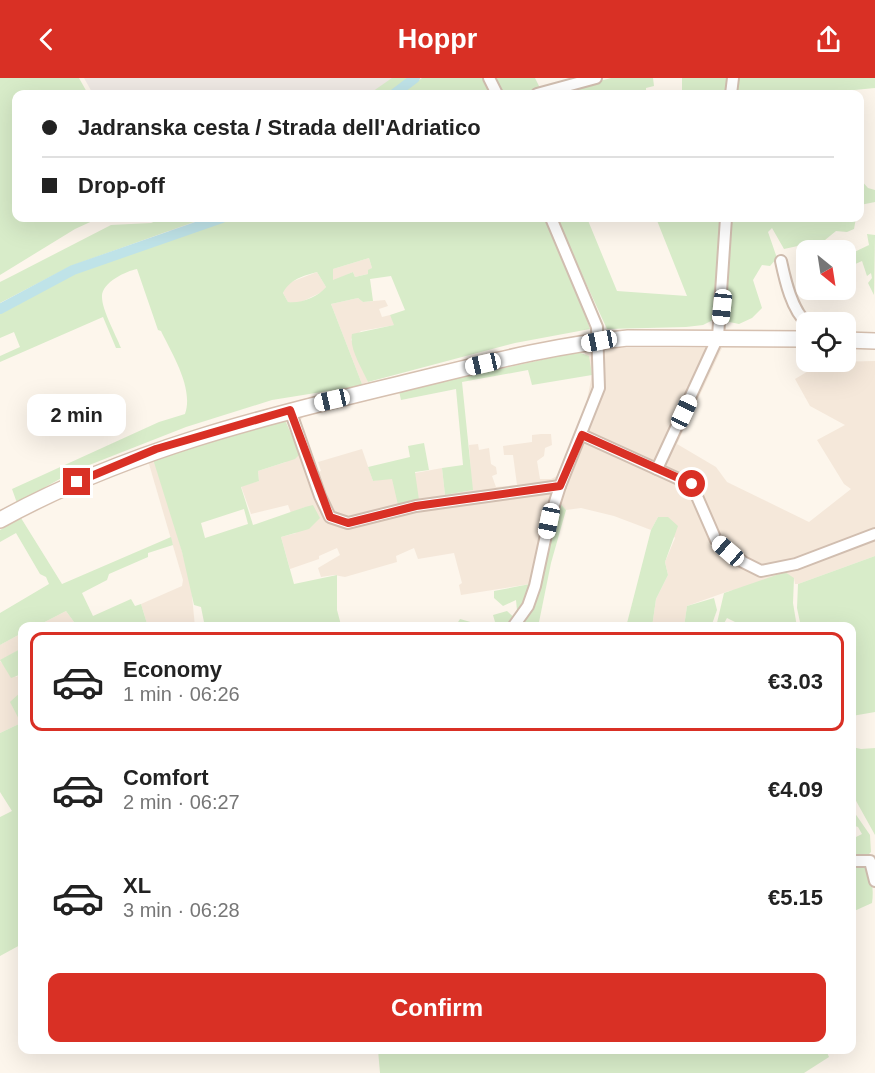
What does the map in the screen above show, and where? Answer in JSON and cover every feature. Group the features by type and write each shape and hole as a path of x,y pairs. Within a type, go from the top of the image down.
{"main road":[{"path":"0,520 96,474 156,449 290,410 529,354 599,341 796,339"},
{"path":"856,340 875,341"}],"street":[{"path":"552,90 596,78"},
{"path":"517,622 528,606 536,586 549,521 560,486 599,388 597,327 552,222"},
{"path":"657,468 718,338 726,222"},
{"path":"781,261 785,279 799,312"},
{"path":"290,410 330,517 348,523 416,506 560,486"},
{"path":"582,435 692,484 716,540 743,562 761,571 796,564 875,534"},
{"path":"856,861 870,861 875,880"}],"shaded area":[{"path":"84,78 415,78 399,90 91,90"},
{"path":"163,222 210,222 172,235"},
{"path":"369,258 372,268 368,274 355,277 353,272 333,281 333,269"},
{"path":"317,272 326,287 322,292 297,304 288,302 283,293 286,286"},
{"path":"358,298 363,302 385,300 388,306 379,309 382,317 390,315 395,325 361,331 351,339 368,382 362,384 331,304"},
{"path":"615,348 722,348 677,444 716,467 727,482 809,522 851,489 844,484 817,440 845,425 810,406 795,379 807,372 856,372 856,361 875,361 875,556 798,584 795,584 794,578 729,591 687,606 685,622 653,622 656,599 668,575 665,562 675,538 658,517 651,530 614,516 581,508 566,510 557,500 530,584 461,595 459,585 462,583 454,553 418,559 414,548 396,556 397,562 345,577 334,575 321,577 318,568 340,555 337,548 319,556 319,559 290,569 281,537 296,533 305,507 291,513 288,505 251,514 241,486 259,481 258,471 286,462 294,436 285,420 305,414 298,424 316,473 321,471 318,462 362,449 373,481 442,468 445,495 472,490 469,445 478,444 479,450 489,448 491,464 496,467 497,474 492,476 496,487 517,485 513,455 504,455 503,446 532,442 532,435 551,434 552,445 545,448 544,456 537,461 540,479 551,479 557,476 570,450 587,400 592,375 585,353 578,352"},
{"path":"156,455 191,585 195,622 146,622 141,604 182,586 183,580 149,464 142,461"},
{"path":"66,611 74,622 45,622"},
{"path":"18,635 18,650 0,661 0,645"},
{"path":"0,661 16,677 18,676 18,724 0,733"}],"green space":[{"path":"0,78 79,78 86,90 12,90 12,222 90,222 0,275"},
{"path":"392,78 408,78 392,90 375,90"},
{"path":"422,78 485,78 490,90 406,90"},
{"path":"494,78 535,78 540,88 533,90 499,90"},
{"path":"611,78 653,78 654,86 646,90 565,90"},
{"path":"682,78 875,78 875,88 854,90 682,90"},
{"path":"864,184 868,188 875,190 875,202 864,204"},
{"path":"194,222 71,266 0,303 0,282 111,225"},
{"path":"219,222 547,222 577,291 590,329 515,343 368,382 352,346 352,334 394,325 390,315 405,310 391,276 370,279 373,301 363,302 358,298 331,304 362,384 359,386 272,400 186,427 74,471 17,503 12,489 159,422 185,414 187,393 171,350 161,331 158,330 137,269 115,279 103,292 104,309 121,348 116,348 103,317 0,362 0,356 20,347 14,332 0,338 0,312 88,267","holes":["369,258 372,268 368,270 368,274 355,277 353,272 333,280 333,269","317,272 326,287 314,297 303,301 288,302 283,293 293,281"]},
{"path":"558,222 589,222 617,291 687,296 658,222 855,222 854,229 847,232 836,231 825,240 796,240 796,246 784,249 772,228 768,232 777,258 770,266 762,265 753,280 762,308 752,318 739,324 715,319 703,325 607,329"},
{"path":"867,234 875,235 874,295 868,283 872,278 871,273 867,276 862,261 856,264 856,251 869,245"},
{"path":"578,352 589,356 592,375 532,385 528,370 462,382 473,490 445,495 442,468 463,465 456,389 401,400 399,391"},
{"path":"285,420 300,454 295,459 258,471 259,481 241,487 253,525 313,505 320,518 309,529 281,537 294,584 337,575 337,610 340,622 204,622 201,607 194,605 182,552 153,459","holes":["244,509 248,524 205,538 201,523"]},
{"path":"424,443 429,470 415,472 419,500 398,505 392,479 373,481 368,467 410,457 408,446"},
{"path":"557,500 566,510 551,563 539,622 520,622"},
{"path":"658,517 668,517 678,526 665,562 668,575 656,599 653,622 627,622 651,530"},
{"path":"21,518 62,584 171,537 173,545 148,553 148,557 109,574 107,580 82,593 93,616 131,599 135,606 141,604 146,622 74,622 66,611 45,622 18,622 18,635 0,645 0,613 49,584 46,577 40,574 16,533 0,542 0,530"},
{"path":"875,556 875,712 856,715 856,622 800,622 797,608 798,584"},
{"path":"785,572 794,578 793,603 796,622 735,622 727,618 725,622 717,622 724,593"},
{"path":"530,584 521,614 517,610 516,600 503,606 494,598 494,591"},
{"path":"714,598 717,610 713,622 685,622 687,606"},
{"path":"507,611 517,620 515,622 495,622 493,615"},
{"path":"18,650 18,675 11,678 0,660"},
{"path":"18,695 18,717 10,702"},
{"path":"18,724 18,946 0,956 0,817 12,811 0,792 0,733"},
{"path":"856,748 875,748 875,835 856,801"},
{"path":"856,815 870,835 871,852 868,855 856,856 856,837 862,834 856,826"},
{"path":"856,864 864,865 871,878 872,903 856,910"},
{"path":"378,1054 828,1054 829,1057 804,1073 380,1073"}],"waterway":[{"path":"399,90 415,78"},
{"path":"0,309 73,270 211,222"}],"route":[{"path":"77,482 156,449 290,410 330,517 348,523 416,506 560,486 582,435 692,484"}]}
